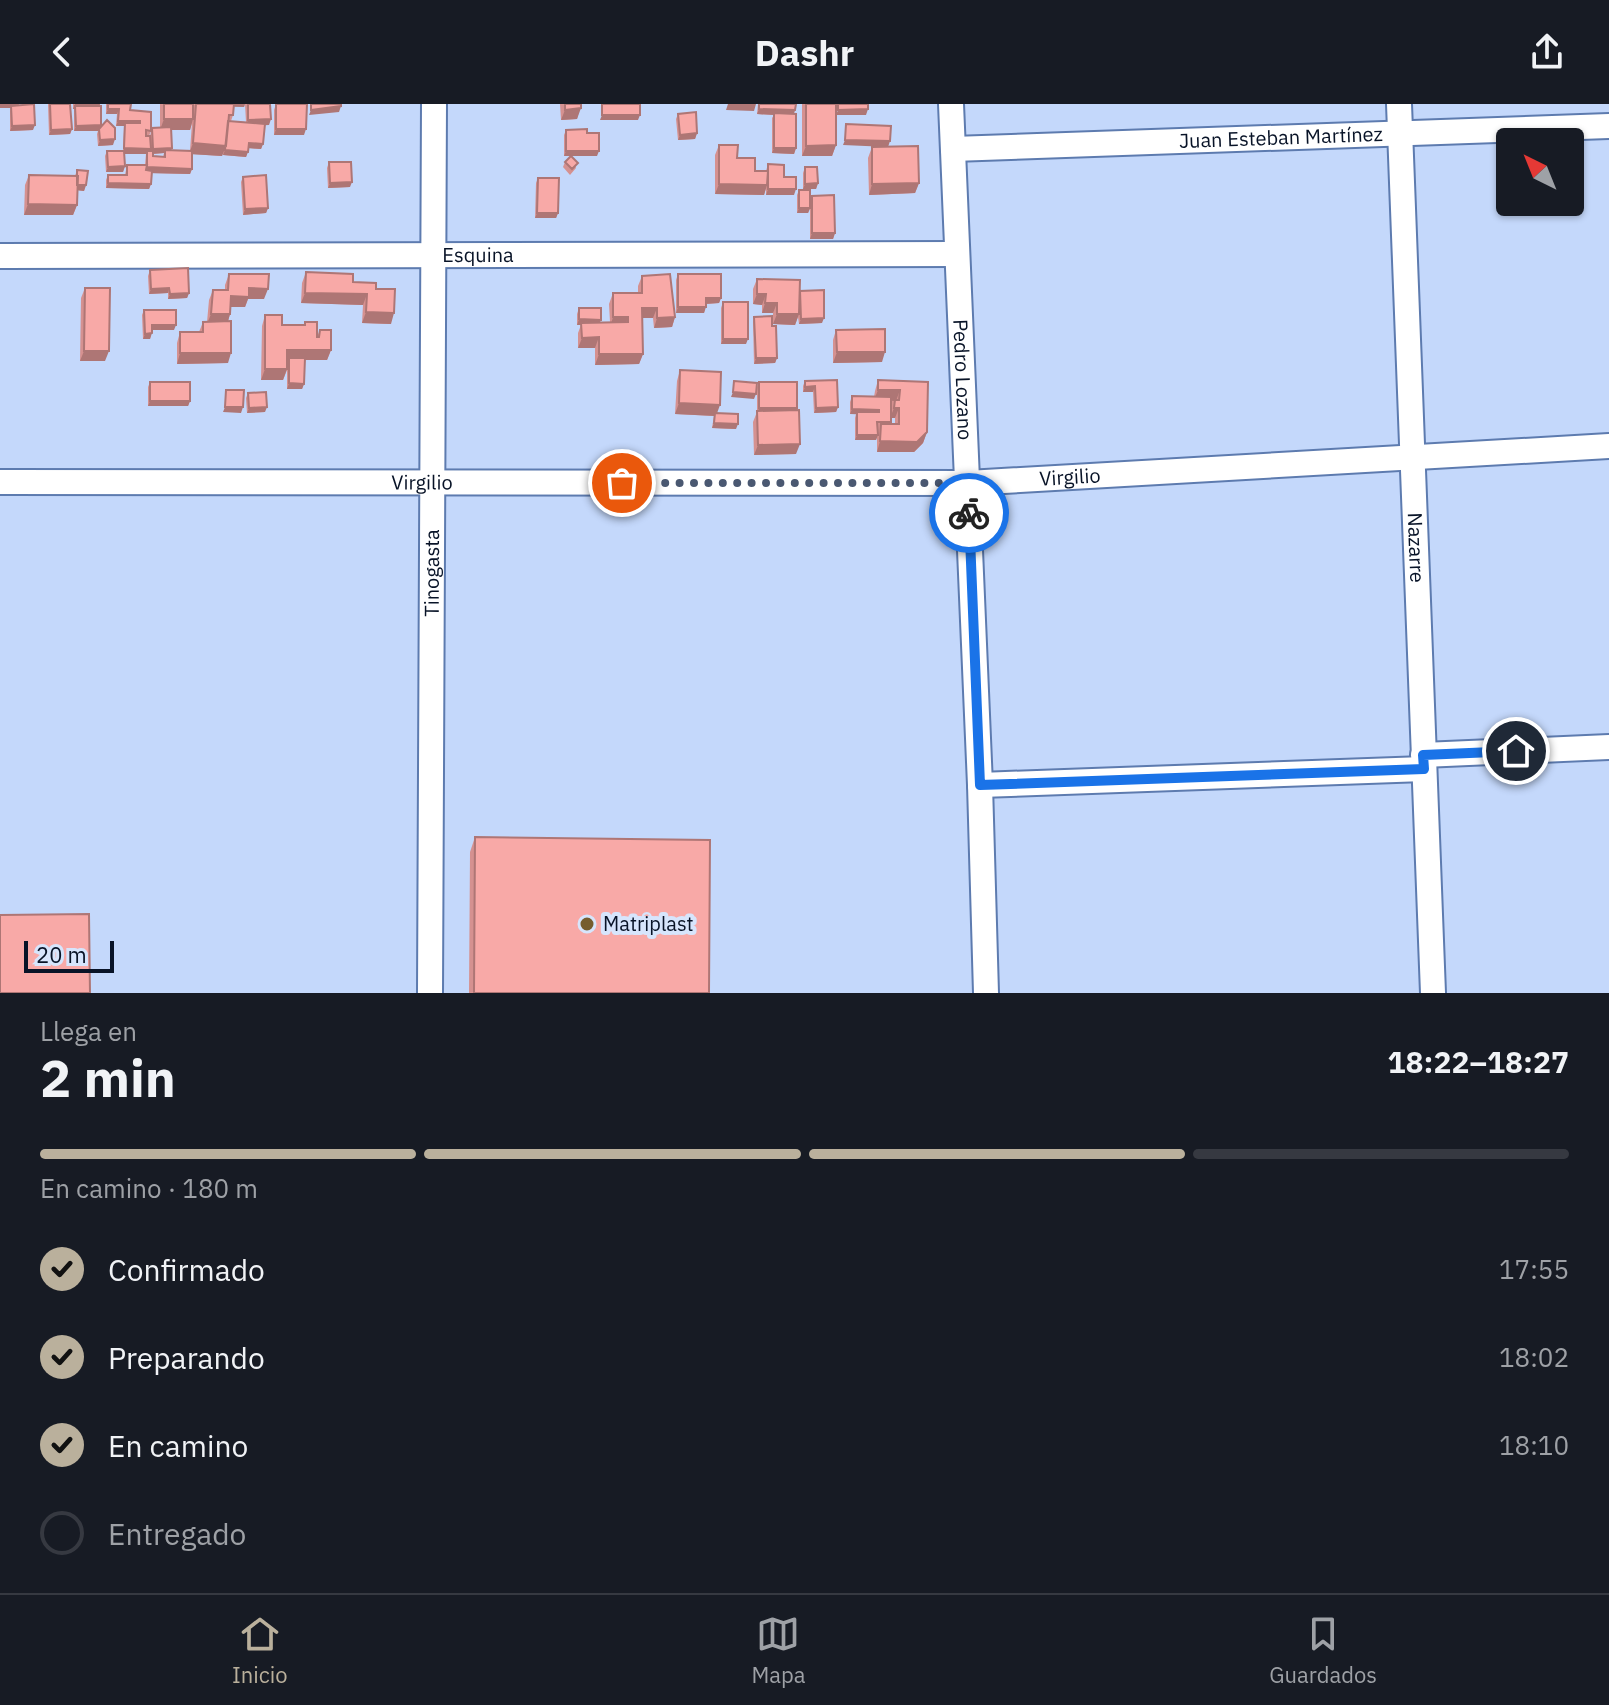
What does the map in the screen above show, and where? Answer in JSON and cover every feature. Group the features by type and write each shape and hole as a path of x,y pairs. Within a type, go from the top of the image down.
{"street":[{"name":"Tinogasta","path":"430,993 434,104"},
{"name":"Pedro Lozano","path":"951,104 986,993"},
{"name":"Nazarre","path":"1399,104 1433,993"},
{"name":"Juan Esteban Martínez","path":"953,149 1609,126"},
{"name":"Esquina","path":"0,256 956,254"},
{"name":"Virgilio","path":"0,482 968,483 1609,446"},
{"path":"980,785 1424,762 1609,747"}],"building":[{"path":"34,104 35,125 12,126 11,106"},
{"path":"50,104 70,104 72,129 51,130"},
{"path":"108,104 131,104 130,110 151,112 151,131 146,130 146,136 150,136 151,149 124,148 125,123 140,121 118,121 119,109 108,109"},
{"path":"164,104 193,104 193,119 164,119"},
{"path":"196,104 234,104 233,115 229,115 226,146 193,143"},
{"path":"248,104 270,104 271,119 248,120"},
{"path":"276,104 307,104 306,129 276,129"},
{"path":"311,104 341,104 341,106 311,110"},
{"path":"565,104 581,104 581,108 565,110"},
{"path":"602,104 640,104 640,115 602,115"},
{"path":"759,104 796,104 795,110 759,109"},
{"path":"806,104 836,104 836,145 806,146"},
{"path":"838,104 868,104 868,109 838,110"},
{"path":"75,106 101,106 101,125 76,126"},
{"path":"696,112 697,133 680,135 678,114"},
{"path":"774,113 796,114 796,148 774,148"},
{"path":"107,120 115,128 115,139 100,140 99,129"},
{"path":"228,121 265,124 263,144 249,143 248,152 225,150"},
{"path":"846,124 891,126 890,141 845,140"},
{"path":"171,127 172,148 153,149 152,128"},
{"path":"587,129 587,133 599,133 599,151 566,151 566,130"},
{"path":"719,145 738,145 737,158 755,158 755,171 768,171 767,185 719,184"},
{"path":"918,146 919,183 872,184 872,147"},
{"path":"165,150 192,151 192,169 147,167 147,151 153,151 153,156 165,157"},
{"path":"107,151 124,151 125,166 108,167"},
{"path":"571,156 578,163 572,169 565,162"},
{"path":"329,162 351,162 352,182 330,183"},
{"path":"768,164 784,165 784,177 796,177 796,189 768,189"},
{"path":"127,165 147,165 146,170 152,171 151,184 108,183 108,175 127,175"},
{"path":"805,167 817,167 818,183 805,184"},
{"path":"77,170 88,171 86,185 77,185"},
{"path":"29,175 78,176 77,205 28,204"},
{"path":"266,175 268,208 245,209 243,177"},
{"path":"538,178 559,178 558,213 537,213"},
{"path":"799,190 810,190 810,208 799,208"},
{"path":"834,195 835,233 812,233 812,196"},
{"path":"188,268 189,293 170,294 169,288 151,289 150,270"},
{"path":"306,272 353,274 353,282 376,283 376,289 395,289 394,313 366,312 367,294 305,293"},
{"path":"229,274 269,274 268,289 249,288 249,297 231,296 230,314 211,314 213,290 228,290"},
{"path":"670,274 675,317 657,318 657,308 642,308 643,354 599,354 599,337 582,338 581,323 628,322 628,317 613,317 613,293 642,293 642,276"},
{"path":"678,274 721,274 721,298 706,298 706,307 678,307"},
{"path":"757,279 800,280 799,314 777,314 777,303 765,303 766,294 757,294"},
{"path":"85,288 110,288 109,351 84,351"},
{"path":"824,290 824,318 801,319 800,291"},
{"path":"723,302 748,302 748,339 723,339"},
{"path":"579,308 601,308 601,320 579,319"},
{"path":"144,310 176,310 176,325 152,325 152,333 145,334"},
{"path":"265,315 282,315 282,325 317,322 317,337 320,330 331,330 331,350 287,350 287,369 265,369"},
{"path":"772,316 772,326 776,326 777,358 756,358 754,317"},
{"path":"231,321 231,353 180,353 180,332 203,332 203,322"},
{"path":"885,329 885,352 837,352 836,330"},
{"path":"289,358 305,358 304,384 289,383"},
{"path":"680,370 721,372 720,405 679,403"},
{"path":"837,380 838,407 816,408 815,386 805,387 805,381"},
{"path":"878,380 928,382 927,432 917,442 880,441 881,424 899,424 899,408 894,408 900,390 878,390"},
{"path":"734,381 757,383 756,394 733,392"},
{"path":"150,382 190,382 190,401 150,401"},
{"path":"759,382 797,382 797,408 759,408"},
{"path":"226,390 244,390 243,407 225,407"},
{"path":"266,392 267,407 249,408 248,393"},
{"path":"852,396 891,397 891,422 877,422 878,435 857,435 857,412 879,410 852,409"},
{"path":"799,410 800,444 758,445 757,411"},
{"path":"715,413 738,414 738,424 714,423"},
{"name":"Matriplast","path":"475,837 710,840 709,993 474,993"},
{"path":"89,914 90,993 0,993 0,915"}],"way so far":[{"path":"622,483 968,483 969,513"}],"place":[{"name":"Matriplast","path":"587,924"}],"route":[{"path":"969,513 980,785 1424,769 1423,755 1516,751"}]}
